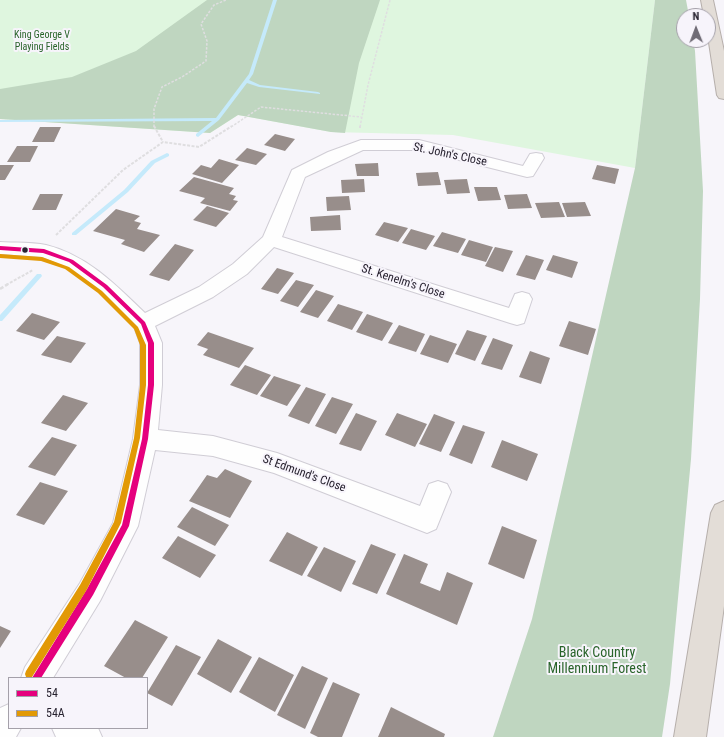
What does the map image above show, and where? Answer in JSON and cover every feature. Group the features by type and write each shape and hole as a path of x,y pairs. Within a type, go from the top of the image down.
{"highway":[{"path":"707,0 715,37 724,94"},
{"path":"690,737 724,513"}],"street":[{"name":"St. John's Close","path":"143,323 206,292 240,268 271,240 298,174 334,156 361,146 419,145 527,172 536,158"},
{"name":"St. Kenelm's Close","path":"271,240 517,318 522,298"},
{"path":"0,248 49,253 71,261 106,286 143,323 151,343 151,385 146,439 125,526 90,592 37,677"},
{"name":"St Edmund's Close","path":"146,439 212,446 277,463 427,521 438,492"},
{"path":"0,734 8,722"},
{"path":"70,729 86,737"}],"path":[{"path":"226,0 220,1 208,10 201,24 208,41 206,61 182,77 162,87 152,115 155,133 163,142 199,147 261,107 362,117"},
{"path":"361,146 360,127 390,0"},
{"path":"0,289 42,266 49,253 52,240 123,170 163,142"}],"green space":[{"name":"King George V Playing Fields","path":"0,0 655,0 635,168 453,135 331,132 238,115 210,133 0,119"},
{"path":"207,0 380,0 359,63 345,133 331,132 238,115 210,133 0,119 0,89 72,77 136,51"},
{"name":"Black Country Millennium Forest","path":"655,0 686,0 688,8 676,8 676,48 694,48 695,51 703,191 700,299 691,459 670,684 662,737 493,737 532,619 635,168"}],"building":[{"path":"40,127 61,127 54,142 32,142"},
{"path":"275,134 295,139 285,151 264,145"},
{"path":"17,146 38,146 30,162 7,162"},
{"path":"247,148 267,154 256,165 235,160"},
{"path":"219,159 239,165 222,183 192,174 201,165 211,168"},
{"path":"378,163 379,176 357,176 355,164"},
{"path":"0,165 14,165 5,180 0,180"},
{"path":"597,165 619,169 615,184 592,179"},
{"path":"438,172 441,185 418,186 416,173"},
{"path":"194,177 234,188 229,194 236,196 233,200 238,201 230,211 200,203 205,198 179,191"},
{"path":"364,179 365,192 342,193 341,180"},
{"path":"467,179 470,193 447,194 444,180"},
{"path":"474,187 497,187 501,200 478,201"},
{"path":"40,194 63,194 56,210 32,210"},
{"path":"527,194 532,208 508,209 504,195"},
{"path":"349,196 351,210 327,211 326,197"},
{"path":"559,202 565,217 541,218 535,203"},
{"path":"585,202 591,216 567,217 562,203"},
{"path":"207,206 229,213 216,227 193,220"},
{"path":"116,209 140,216 134,221 141,223 137,229 160,235 144,252 121,244 125,240 93,231"},
{"path":"340,215 341,230 311,231 310,217"},
{"path":"384,222 408,228 398,242 375,235"},
{"path":"411,229 435,236 426,250 402,243"},
{"path":"442,232 466,239 458,253 433,246"},
{"path":"469,240 493,247 486,262 461,255"},
{"path":"175,244 194,250 169,281 149,275"},
{"path":"495,247 513,251 503,272 485,266"},
{"path":"526,255 544,260 535,280 516,275"},
{"path":"553,255 578,262 572,278 546,270"},
{"path":"277,268 294,273 278,294 261,289"},
{"path":"296,280 314,285 298,307 280,301"},
{"path":"316,290 334,296 318,318 300,312"},
{"path":"338,304 363,312 352,330 327,321"},
{"path":"32,313 60,322 44,340 16,331"},
{"path":"367,314 393,323 382,341 356,332"},
{"path":"569,321 596,329 588,355 559,346"},
{"path":"399,325 425,334 416,352 388,343"},
{"path":"467,330 487,336 475,361 455,354"},
{"path":"208,332 254,348 239,368 203,355 208,349 197,345"},
{"path":"430,335 457,344 448,363 420,354"},
{"path":"57,336 86,343 71,363 41,355"},
{"path":"493,338 513,345 502,370 481,364"},
{"path":"530,351 550,358 541,384 519,377"},
{"path":"245,365 271,375 257,395 230,385"},
{"path":"274,376 301,385 287,406 260,396"},
{"path":"306,387 326,394 309,424 288,416"},
{"path":"63,395 88,403 66,431 41,423"},
{"path":"332,397 353,404 336,434 315,426"},
{"path":"356,413 377,421 361,451 339,444"},
{"path":"397,413 427,424 415,447 385,435"},
{"path":"434,414 455,422 441,452 419,444"},
{"path":"463,425 485,432 472,464 449,455"},
{"path":"52,437 77,445 55,476 28,467"},
{"path":"502,440 538,454 527,481 491,467"},
{"path":"225,469 252,481 230,518 189,501 207,475 217,478"},
{"path":"40,482 68,491 44,525 16,515"},
{"path":"192,507 229,525 215,546 177,527"},
{"path":"502,526 537,540 524,579 488,564"},
{"path":"287,532 318,547 302,576 269,561"},
{"path":"178,536 216,555 200,578 162,558"},
{"path":"371,544 396,554 377,594 352,584"},
{"path":"324,547 356,561 341,592 307,576"},
{"path":"404,554 428,564 420,583 440,591 447,572 473,583 457,625 386,594"},
{"path":"135,620 168,637 143,677 124,677 104,666"},
{"path":"0,626 11,631 0,648"},
{"path":"218,639 252,657 231,693 197,674"},
{"path":"176,645 201,657 172,706 148,694"},
{"path":"259,657 294,675 275,712 239,692"},
{"path":"302,666 328,678 305,729 277,715"},
{"path":"333,682 360,694 342,737 318,737 310,733"},
{"path":"391,707 445,734 444,737 378,737"}],"waterway":[{"path":"217,119 251,74 275,0"},
{"path":"247,81 259,86 318,93"},
{"path":"0,121 217,119"},
{"path":"198,135 217,119"},
{"path":"74,234 126,191 153,162 167,155"},
{"path":"0,319 39,276"}],"transit line":[{"name":"54","path":"0,248 44,251 71,261 105,286 143,323 151,343 151,385 145,439 125,526 90,592 37,677"},
{"name":"54A","path":"0,256 42,259 67,268 100,292 136,328 143,345 143,385 137,438 117,523 83,588 29,674"}]}
